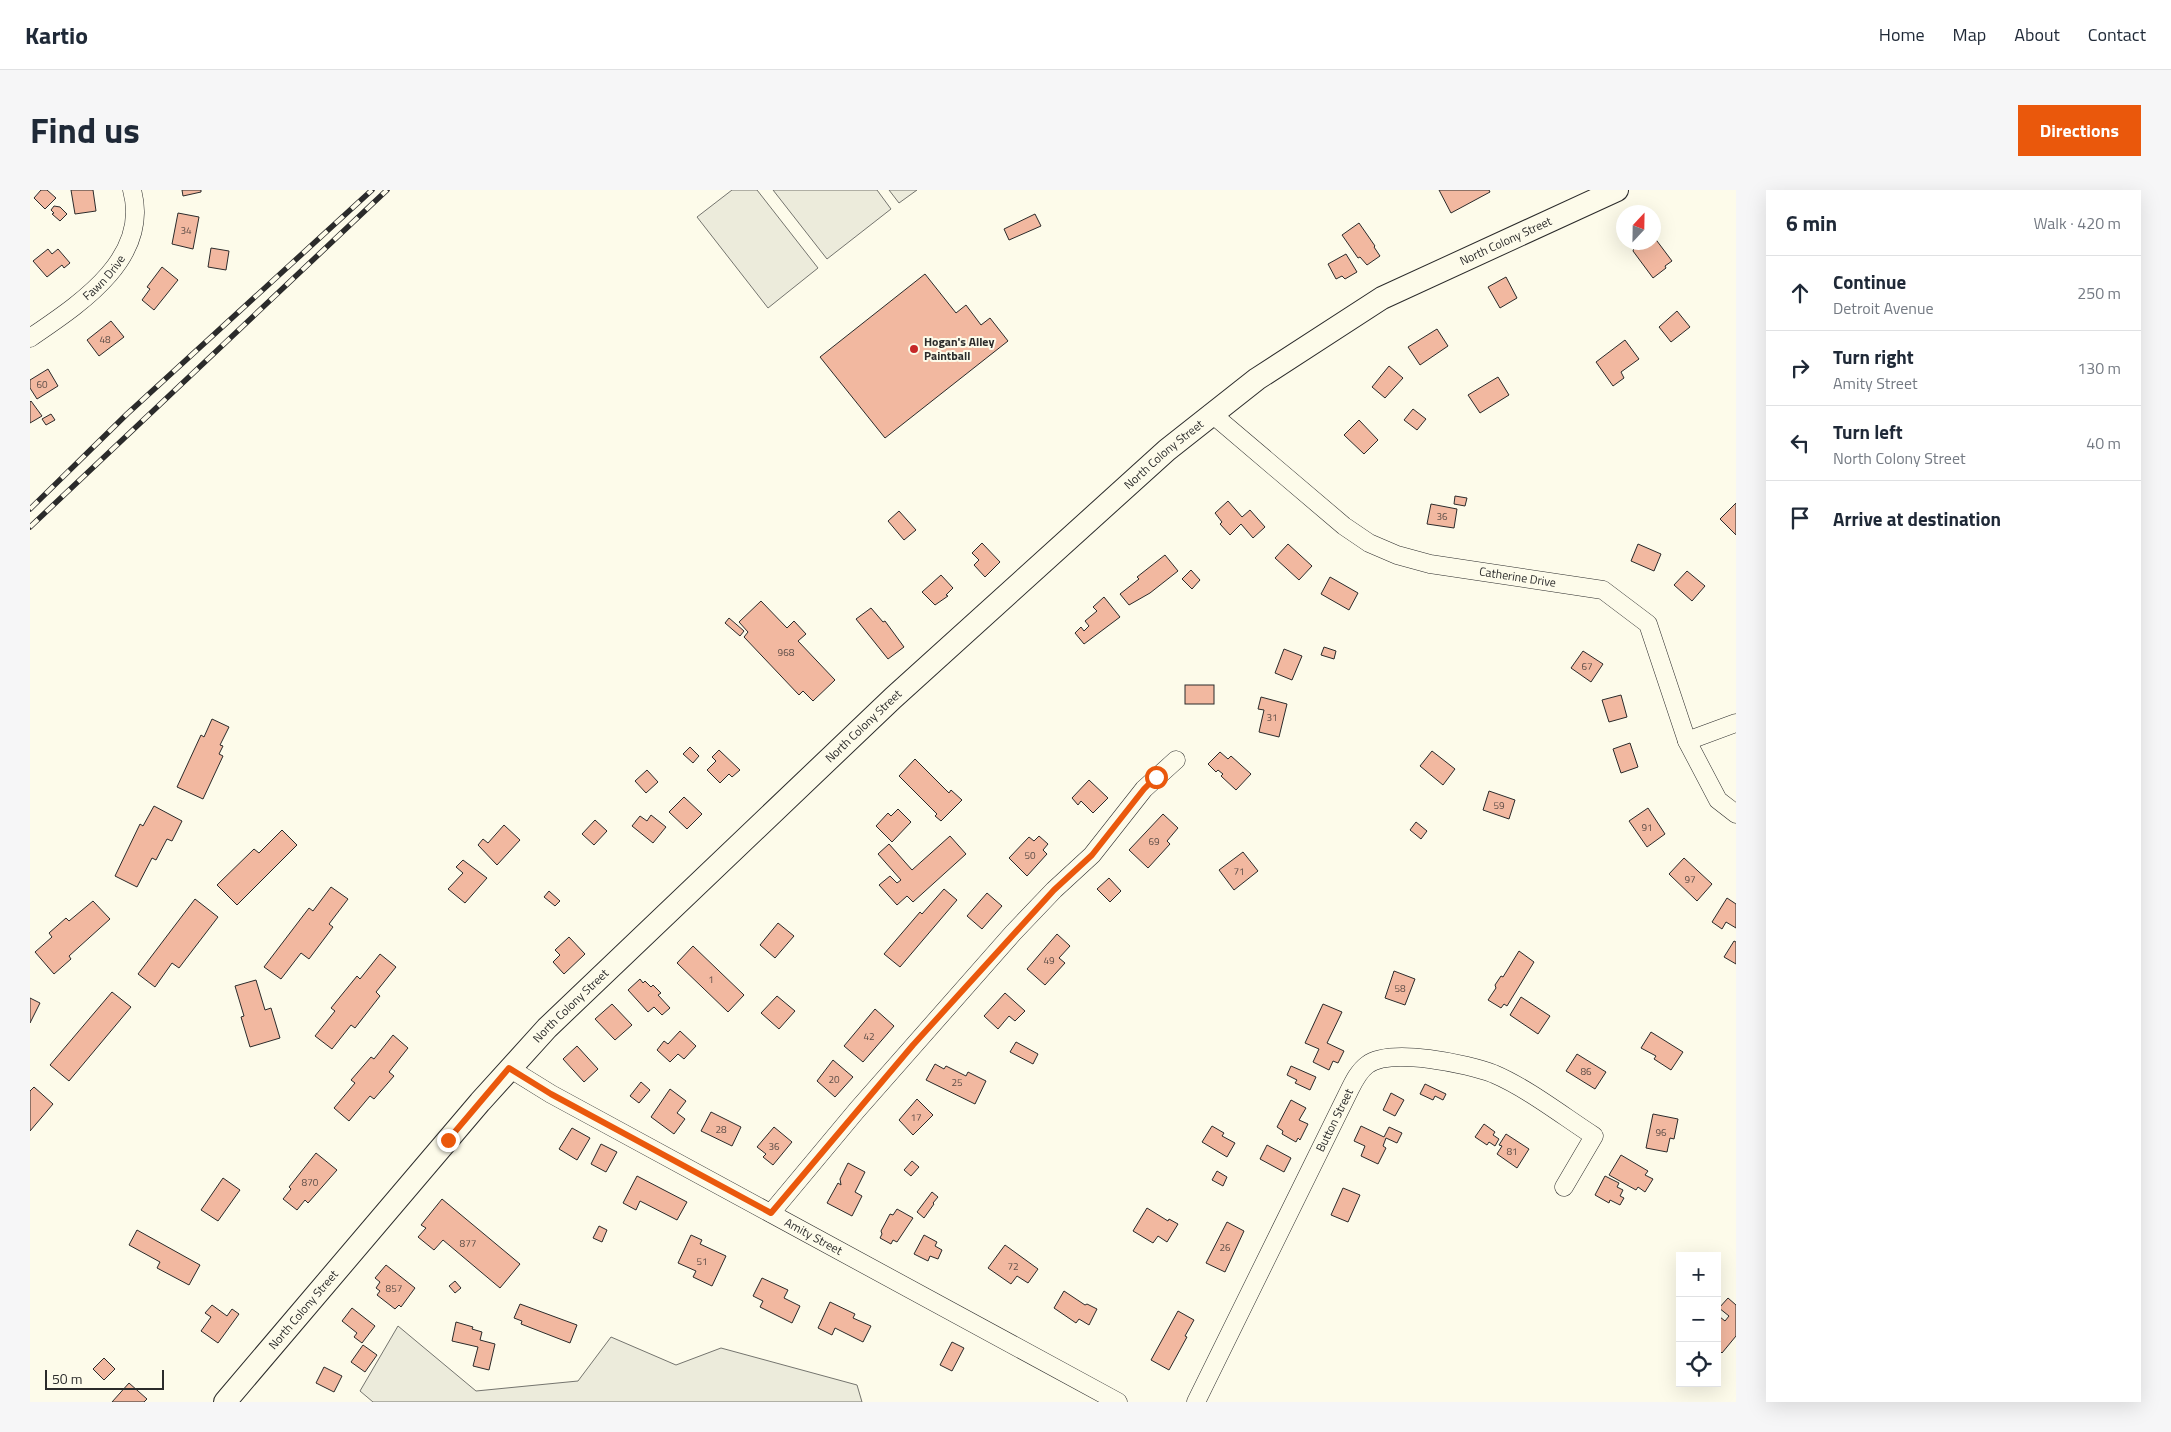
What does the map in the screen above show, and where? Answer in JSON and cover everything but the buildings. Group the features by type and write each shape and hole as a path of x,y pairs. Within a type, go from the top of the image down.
{"main road":[{"name":"North Colony Street","path":"225,1402 509,1068 582,994 893,698 1167,450 1211,413 1299,350 1382,298 1616,190"}],"street":[{"name":"Fawn Drive","path":"30,338 86,297 108,276 121,260 131,238 134,223 132,190"},
{"name":"Catherine Drive","path":"1211,413 1344,526 1369,543 1397,555 1430,564 1603,590 1648,624 1687,740 1718,800 1736,814"},
{"path":"1687,740 1736,722"},
{"path":"771,1213 857,1110 1013,933 1054,890 1092,855 1144,789 1176,760"},
{"name":"Button Street","path":"1196,1402 1350,1089 1357,1076 1367,1064 1391,1057 1443,1061 1494,1074 1515,1085 1594,1136 1564,1186"},
{"name":"Amity Street","path":"509,1068 551,1094 1118,1402"}],"shaded area":[{"path":"732,190 757,190 818,268 768,308 697,217"},
{"path":"773,190 877,190 891,209 827,259"},
{"path":"889,190 917,190 899,203"},
{"path":"398,1326 476,1391 578,1381 611,1337 676,1365 721,1348 857,1385 862,1402 373,1402 360,1391"}],"railway":[{"path":"30,509 127,414 372,190"},
{"path":"30,527 387,190"}],"place":[{"name":"Hogan's Alley Paintball","path":"914,349"}],"route":[{"path":"448,1140 509,1068 608,1126 771,1213 913,1045 1013,933 1054,890 1092,855 1144,789 1156,777"}]}
